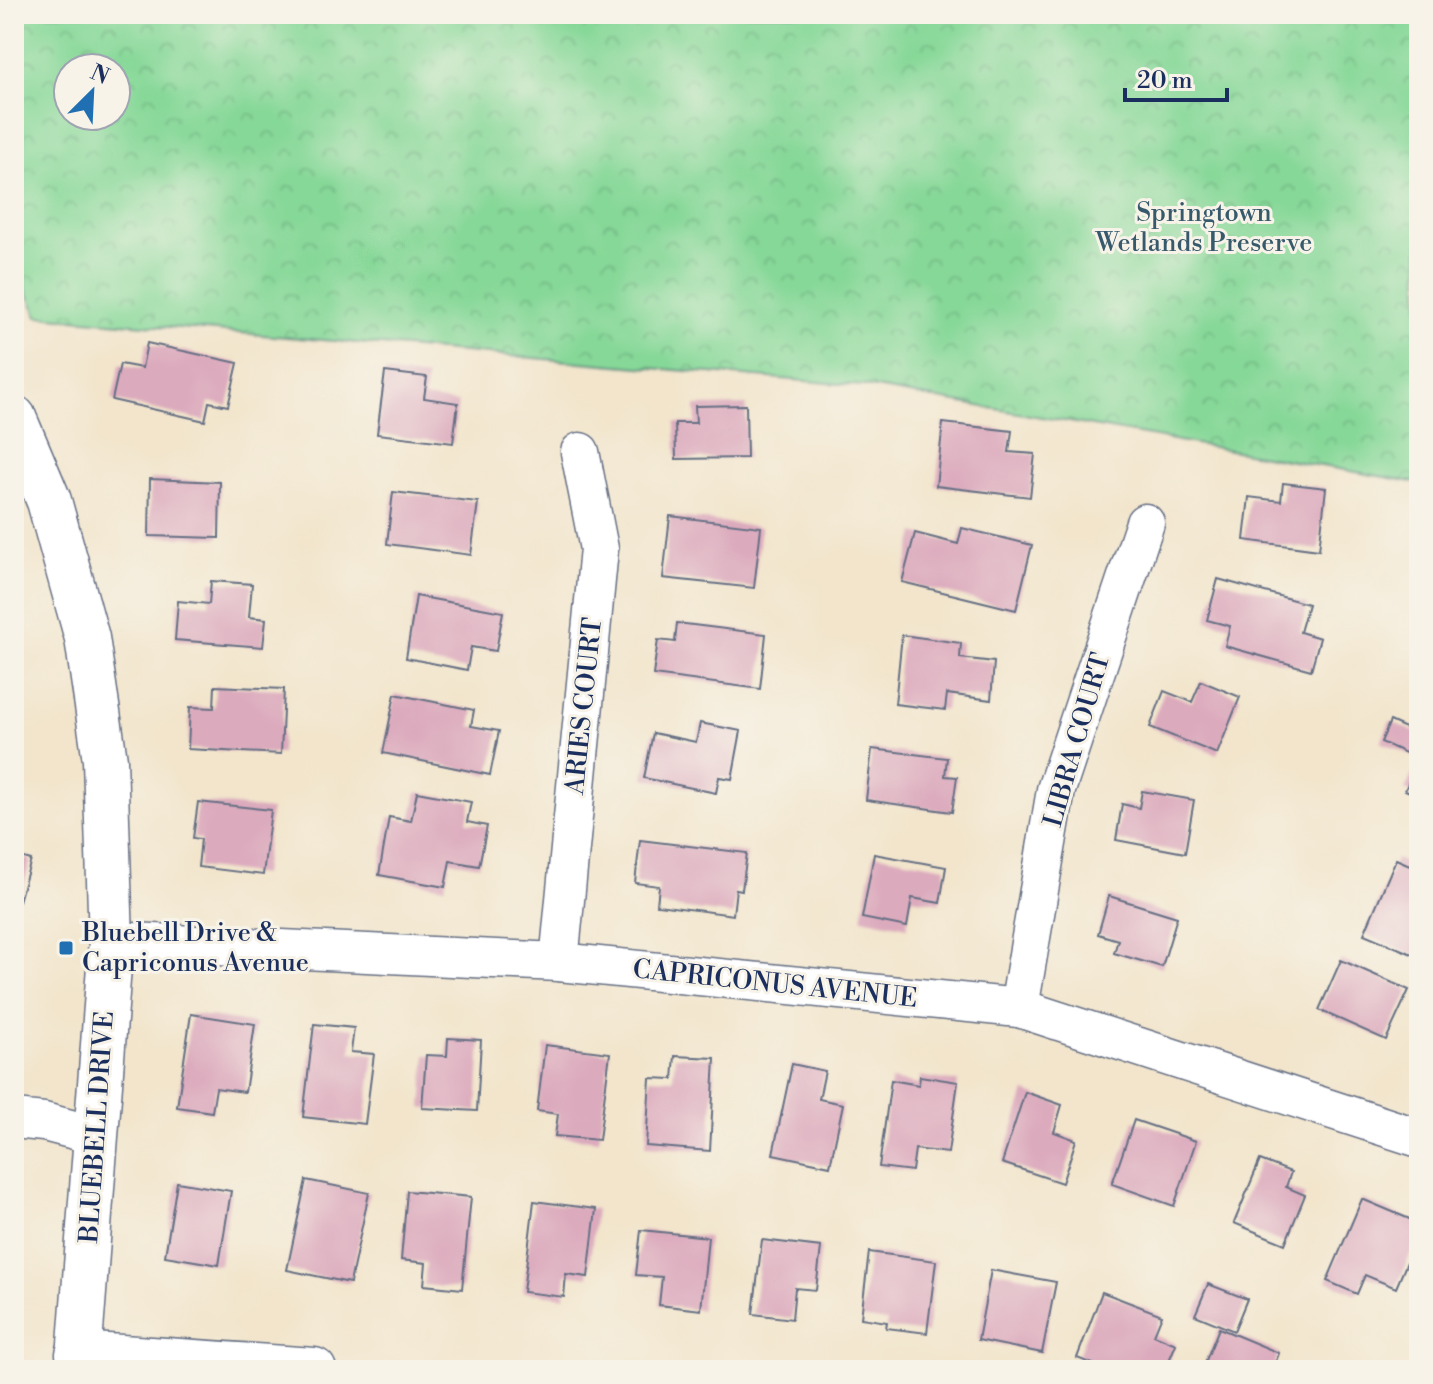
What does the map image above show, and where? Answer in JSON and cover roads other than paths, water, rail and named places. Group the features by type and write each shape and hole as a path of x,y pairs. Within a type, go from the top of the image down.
{"street":[{"name":"BLUEBELL DRIVE","path":"14,418 49,501 87,638 105,760 111,941 78,1362"},
{"name":"ARIES COURT","path":"559,962 599,549 580,452"},
{"name":"LIBRA COURT","path":"1019,1008 1056,790 1145,523"},
{"name":"CAPRICONUS AVENUE","path":"111,941 559,962 1019,1008 1419,1138"},
{"path":"14,1119 44,1122 97,1136"},
{"path":"78,1362 314,1370"}],"place":[{"name":"Bluebell Drive & Capriconus Avenue","path":"66,948"}],"park label":[{"name":"Springtown Wetlands Preserve","path":"1204,228"}]}
